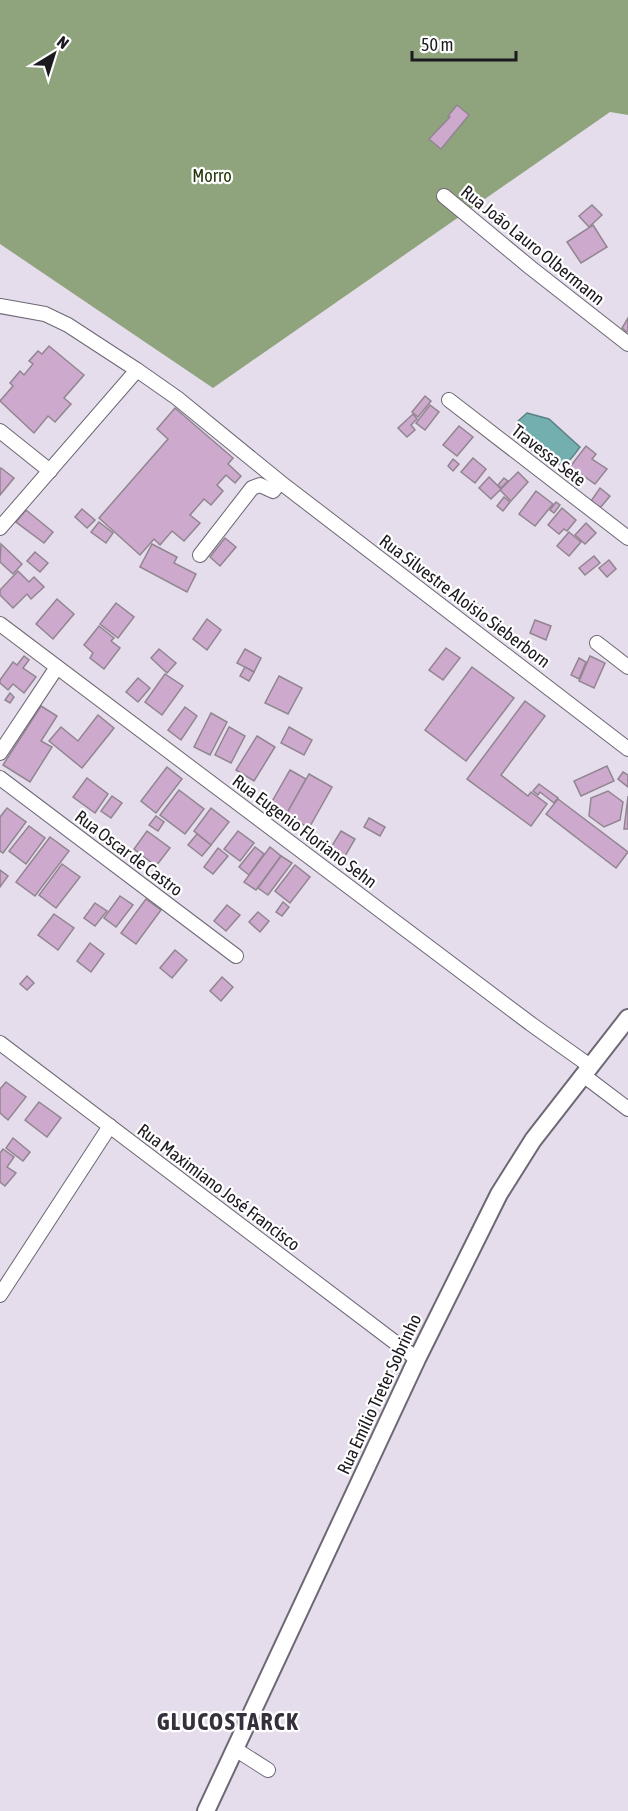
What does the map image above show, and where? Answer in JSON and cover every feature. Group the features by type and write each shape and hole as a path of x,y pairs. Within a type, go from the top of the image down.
{"main road":[{"name":"Rua Emílio Treter Sobrinho","path":"206,1811 417,1359 499,1194 533,1140 628,1018"}],"street":[{"name":"Rua João Lauro Olbermann","path":"444,196 628,344"},
{"name":"Rua Silvestre Aloisio Sieberborn","path":"0,306 45,314 68,325 138,370 628,749"},
{"path":"0,528 138,370"},
{"name":"Travessa Sete","path":"449,400 628,538"},
{"path":"0,431 50,471"},
{"path":"200,555 252,488 260,485 273,491 280,482"},
{"name":"Rua Eugenio Floriano Sehn","path":"0,624 531,1024 587,1070 628,1109"},
{"path":"597,643 628,667"},
{"path":"0,753 57,668"},
{"name":"Rua Oscar de Castro","path":"0,778 236,956"},
{"name":"Rua Maximiano José Francisco","path":"0,1043 417,1359"},
{"path":"0,1295 110,1126"},
{"path":"235,1749 268,1770"}],"green space":[{"name":"Morro","path":"0,0 628,0 628,115 610,112 213,388 0,244"}],"shaded area":[{"path":"527,413 549,419 580,447 569,461 560,464 547,461 517,437 518,421"}],"building":[{"path":"457,105 469,115 441,149 429,139 450,117 448,116"},
{"path":"592,205 602,215 589,227 579,216"},
{"path":"593,225 607,247 581,263 567,242"},
{"path":"628,318 628,331 627,332 622,328"},
{"path":"49,346 84,375 64,398 71,404 55,422 48,416 34,433 0,401 13,386 10,383 20,371 24,375 33,364 29,361 38,351 42,354"},
{"path":"425,396 431,401 418,417 412,412"},
{"path":"430,405 439,412 425,430 416,423"},
{"path":"175,408 233,458 228,464 241,476 235,483 226,475 217,485 223,491 211,505 204,499 190,515 200,523 184,541 172,531 160,545 154,539 140,555 99,518 168,439 157,429"},
{"path":"413,414 417,419 411,425 415,430 407,437 398,428"},
{"path":"459,426 473,437 457,456 443,445"},
{"path":"586,446 596,454 592,459 607,469 595,484 582,475 580,477 570,467"},
{"path":"473,458 486,469 475,483 461,472"},
{"path":"453,459 459,464 453,471 448,466"},
{"path":"0,469 14,478 0,495"},
{"path":"518,472 528,482 511,501 500,490"},
{"path":"489,477 501,489 491,499 479,488"},
{"path":"504,478 508,481 501,488 498,485"},
{"path":"600,488 610,496 600,508 591,501"},
{"path":"536,491 553,504 535,526 519,514"},
{"path":"504,497 510,502 503,511 497,506"},
{"path":"556,502 560,505 554,513 550,510"},
{"path":"562,508 576,520 567,531 564,529 559,534 548,525"},
{"path":"82,509 95,520 87,528 75,517"},
{"path":"26,510 53,532 44,543 16,522"},
{"path":"99,522 113,533 106,543 91,532"},
{"path":"586,523 596,533 585,544 575,535"},
{"path":"569,532 581,542 569,556 557,546"},
{"path":"225,538 236,547 220,566 210,557"},
{"path":"1,544 22,564 13,574 0,562"},
{"path":"152,544 177,557 174,563 196,574 187,592 140,567"},
{"path":"35,552 48,563 40,572 27,561"},
{"path":"594,556 600,563 585,575 579,568"},
{"path":"609,560 616,569 607,577 599,568"},
{"path":"18,571 29,582 34,577 44,587 31,599 27,594 13,608 0,595 0,590"},
{"path":"57,599 74,614 53,639 36,624"},
{"path":"116,603 134,617 118,638 100,624"},
{"path":"207,619 221,630 207,650 193,639"},
{"path":"535,620 551,626 546,640 530,633"},
{"path":"99,626 114,638 111,641 120,648 104,669 90,658 93,653 84,645"},
{"path":"446,648 460,658 443,680 429,670"},
{"path":"159,649 176,663 167,673 151,658"},
{"path":"245,649 261,658 254,672 237,663"},
{"path":"24,656 29,660 23,668 36,677 24,693 13,684 8,690 0,683 0,680 13,662 17,665"},
{"path":"590,656 605,663 594,688 579,681"},
{"path":"579,658 586,662 579,679 571,675"},
{"path":"245,667 254,672 249,681 240,676"},
{"path":"472,667 514,698 466,761 425,730"},
{"path":"165,674 183,686 162,715 145,702"},
{"path":"279,676 302,688 288,714 265,703"},
{"path":"138,678 150,688 138,702 126,692"},
{"path":"10,693 14,697 10,703 5,700"},
{"path":"525,701 545,716 501,775 528,796 531,792 547,804 531,826 467,779"},
{"path":"41,706 57,716 41,741 52,747 30,782 3,765"},
{"path":"185,707 197,716 181,740 168,730"},
{"path":"211,713 227,722 210,755 194,747"},
{"path":"98,715 114,728 82,768 49,741 61,727 78,741"},
{"path":"229,727 245,736 231,763 215,755"},
{"path":"289,727 312,740 304,755 281,743"},
{"path":"257,736 275,747 254,781 236,770"},
{"path":"607,766 614,781 581,796 574,781"},
{"path":"167,767 182,779 156,813 141,801"},
{"path":"290,770 306,779 286,815 270,805"},
{"path":"623,772 628,775 628,787 618,779"},
{"path":"309,774 332,787 309,828 286,815"},
{"path":"87,778 108,794 95,813 73,797"},
{"path":"539,784 558,798 554,803 540,792 538,795 533,791"},
{"path":"179,790 204,809 185,834 160,815"},
{"path":"608,791 623,802 620,820 604,827 589,816 591,798"},
{"path":"112,796 122,803 111,818 101,811"},
{"path":"628,796 628,829 624,829"},
{"path":"558,799 628,852 616,868 546,814"},
{"path":"7,808 26,822 3,853 0,851 0,817"},
{"path":"211,808 229,822 211,845 194,831"},
{"path":"156,816 164,822 158,831 149,825"},
{"path":"369,818 385,827 380,836 364,827"},
{"path":"29,826 45,838 26,864 9,851"},
{"path":"147,831 170,848 156,866 134,849"},
{"path":"238,831 254,843 240,861 224,849"},
{"path":"341,831 355,839 344,858 330,849"},
{"path":"197,834 211,845 202,856 188,845"},
{"path":"50,837 69,851 35,896 16,882"},
{"path":"255,847 264,854 249,875 239,867"},
{"path":"270,847 281,856 256,890 244,882"},
{"path":"218,848 228,856 213,874 204,867"},
{"path":"281,856 292,863 268,895 258,888"},
{"path":"62,864 80,877 56,908 39,895"},
{"path":"295,865 310,877 290,903 275,891"},
{"path":"0,870 8,876 0,887"},
{"path":"120,896 133,905 116,927 104,918"},
{"path":"146,899 161,910 136,944 121,933"},
{"path":"283,902 289,907 282,916 276,912"},
{"path":"95,903 107,911 95,926 84,918"},
{"path":"227,905 240,915 226,931 214,921"},
{"path":"258,912 269,921 260,932 249,922"},
{"path":"54,914 74,928 58,950 38,935"},
{"path":"90,943 104,954 91,972 77,961"},
{"path":"175,950 187,960 172,978 160,968"},
{"path":"27,976 34,983 27,990 20,984"},
{"path":"222,977 233,987 221,1001 210,991"},
{"path":"6,1082 26,1097 8,1120 0,1113 0,1089"},
{"path":"39,1102 61,1118 47,1137 25,1120"},
{"path":"13,1138 30,1152 23,1161 6,1148"},
{"path":"3,1149 14,1157 7,1167 16,1173 5,1186 0,1182 0,1153"}],"district":[{"name":"GLUCOSTARCK","path":"228,1721"}]}
